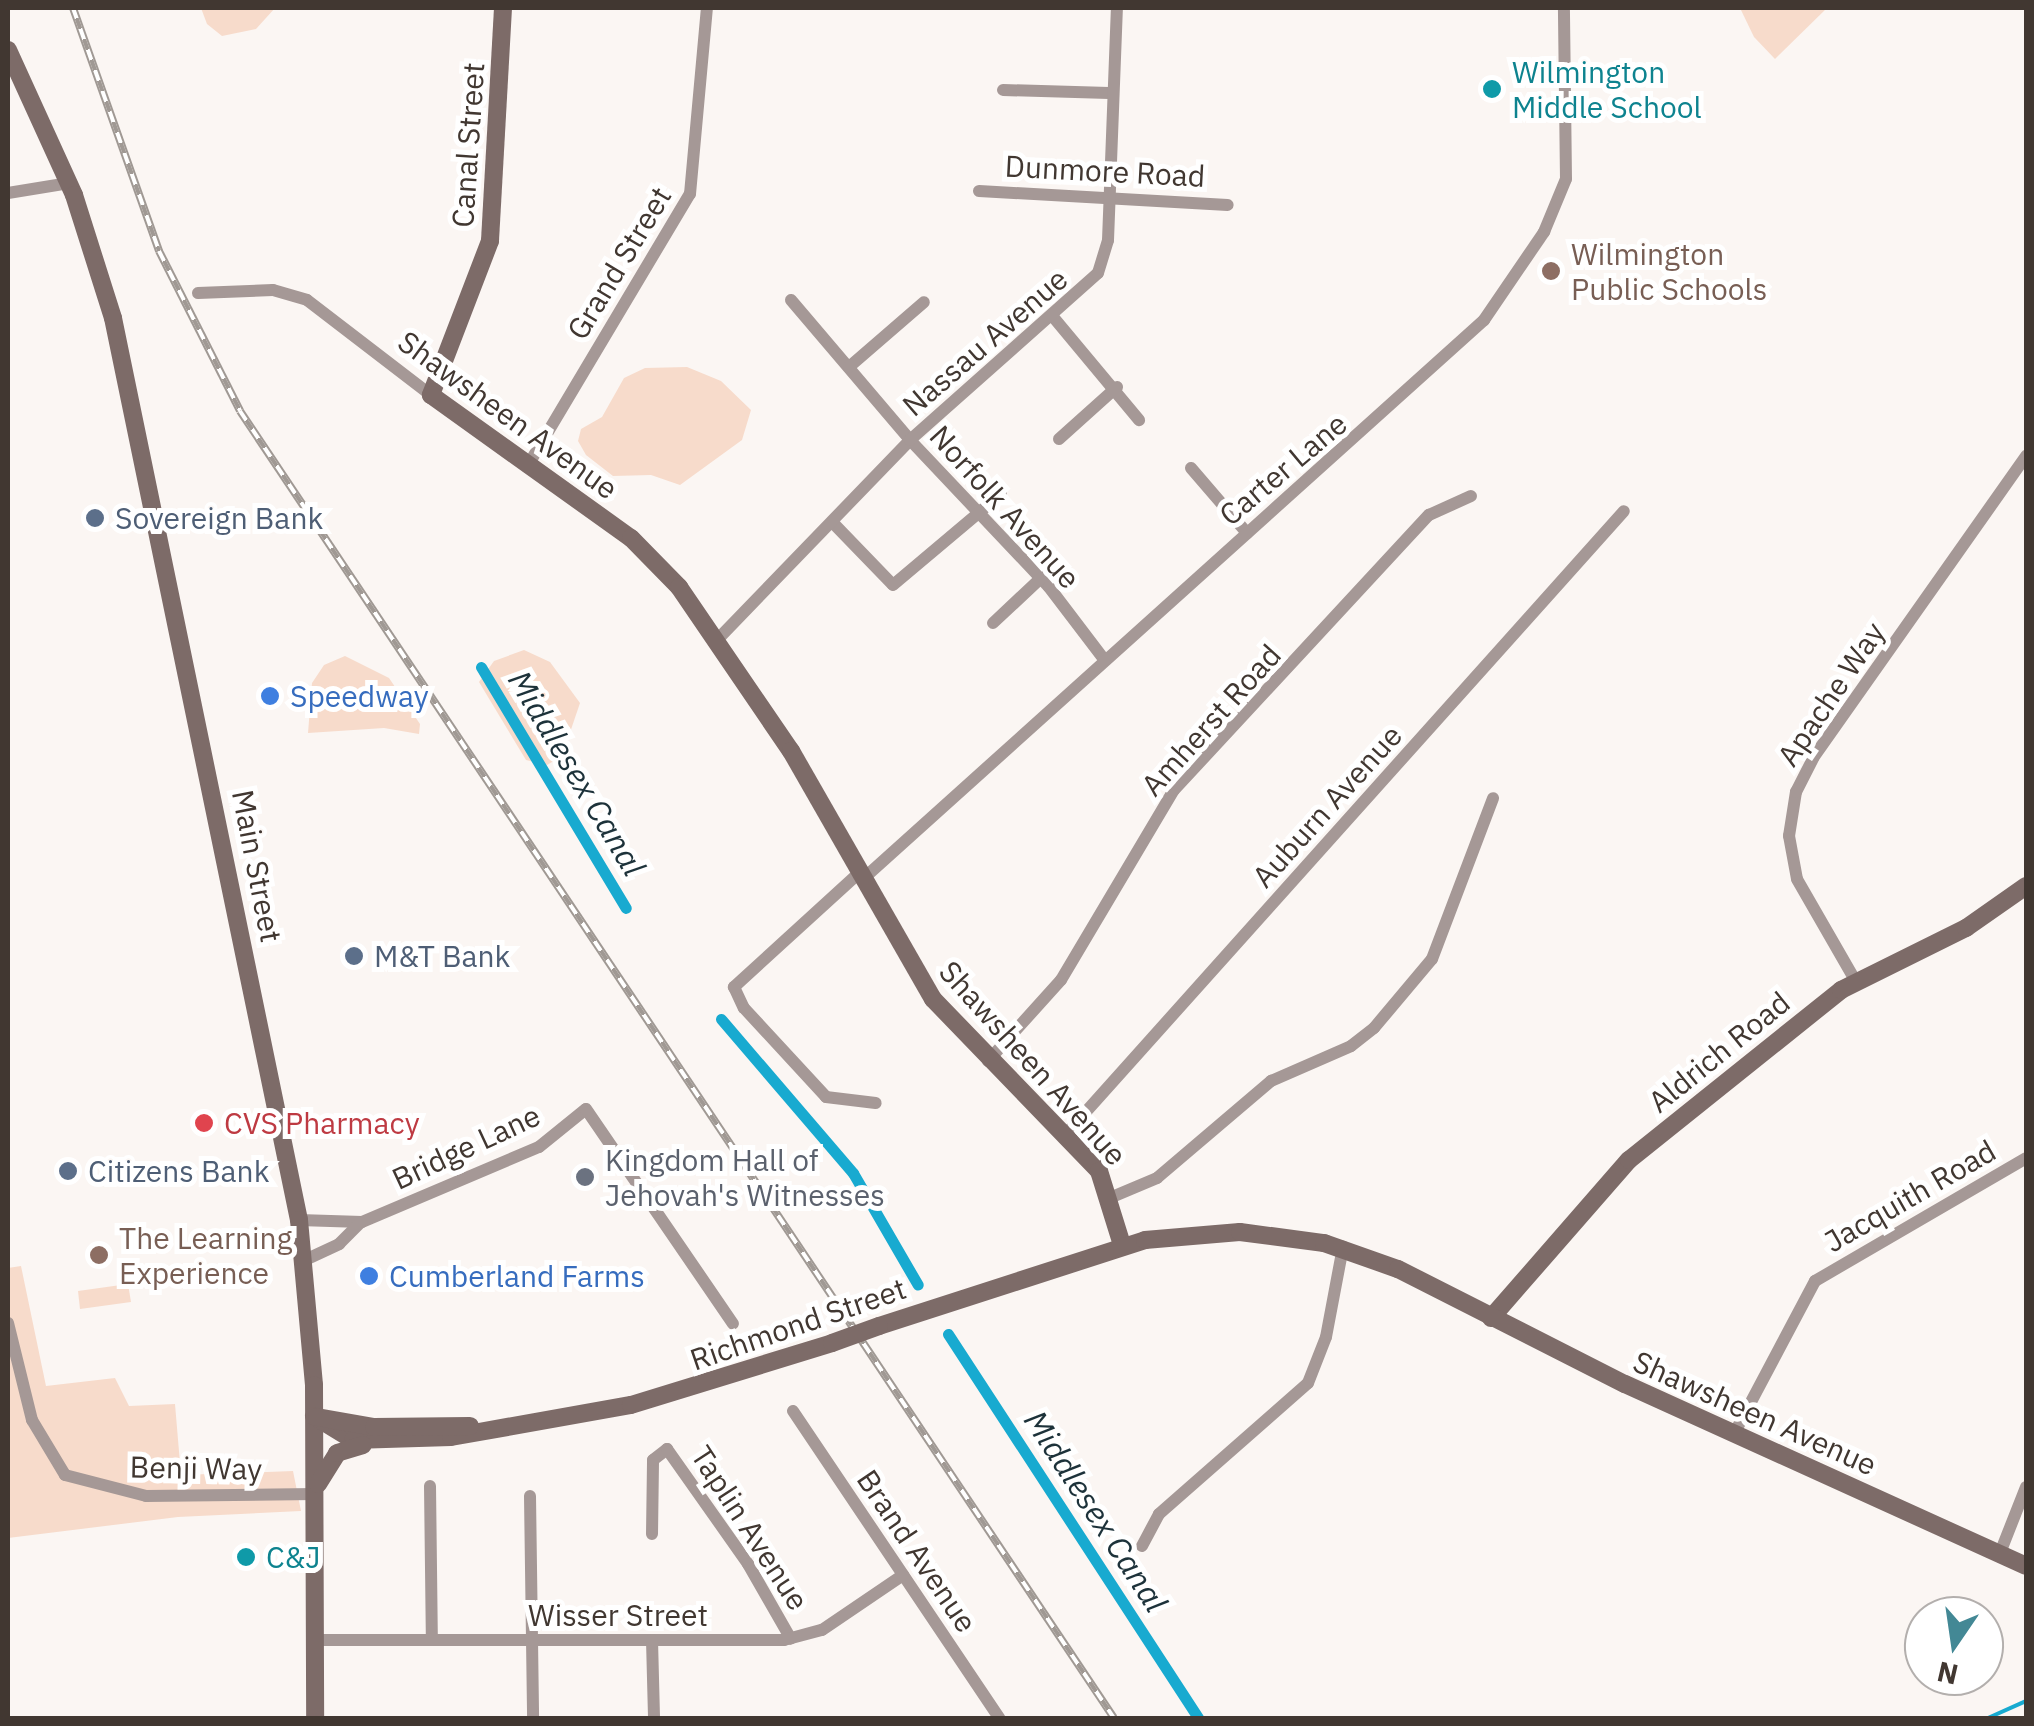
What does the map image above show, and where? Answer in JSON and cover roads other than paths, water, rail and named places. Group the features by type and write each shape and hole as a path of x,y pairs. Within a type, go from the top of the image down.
{"main road":[{"name":"Canal Street","path":"432,395 490,241 503,8"},
{"name":"Main Street","path":"8,50 68,182 107,294 146,452 298,1220 305,1260 314,1416 314,1718"},
{"name":"Shawsheen Avenue","path":"432,395 527,468 643,548 718,640 862,876 921,982 988,1062 1066,1134 1112,1197 1122,1245 1240,1232 1342,1247 1734,1434 2026,1566"},
{"name":"Aldrich Road","path":"1492,1318 1615,1172 1855,980 1966,928 2026,886"},
{"name":"Richmond Street","path":"314,1416 334,1434 380,1443 630,1405 832,1343 1122,1245"},
{"name":"Richmond Street","path":"314,1416 374,1427 486,1428"},
{"path":"314,1494 337,1454 380,1443"}],"street":[{"name":"Grand Street","path":"527,468 690,194 707,8"},
{"name":"Nassau Avenue","path":"718,640 834,525 910,440 1054,318 1103,264 1116,8"},
{"name":"Carter Lane","path":"862,876 1103,658 1455,351 1537,244 1568,164 1564,8"},
{"path":"1004,90 1109,93"},
{"path":"8,193 68,182"},
{"name":"Dunmore Road","path":"979,192 1108,195 1228,205"},
{"name":"Shawsheen Avenue","path":"198,293 273,290 307,300 432,395"},
{"name":"Norfolk Avenue","path":"791,300 910,440 1041,578 1103,658"},
{"path":"848,366 924,302"},
{"path":"1054,318 1117,387 1140,420"},
{"path":"1059,440 1117,387"},
{"name":"Apache Way","path":"1855,980 1797,879 1789,842 1796,792 1813,758 2026,456"},
{"path":"1191,468 1247,533"},
{"path":"834,525 892,585 1001,494"},
{"name":"Amherst Road","path":"988,1062 1061,980 1174,790 1429,514 1472,496"},
{"name":"Auburn Avenue","path":"1066,1134 1624,511"},
{"path":"994,624 1041,578"},
{"path":"1112,1197 1157,1178 1270,1081 1352,1046 1374,1028 1432,959 1493,798"},
{"path":"862,876 734,987 761,1028 826,1097 876,1103"},
{"name":"Bridge Lane","path":"305,1260 339,1244 362,1222 539,1147 586,1109 732,1324"},
{"name":"Jacquith Road","path":"1734,1434 1814,1281 2026,1158"},
{"name":"Bridge Lane","path":"298,1220 362,1222"},
{"path":"1142,1546 1168,1505 1308,1382 1322,1356 1342,1247"},
{"name":"Benji Way","path":"8,1322 32,1420 64,1475 146,1496 314,1494"},
{"name":"Brand Avenue","path":"793,1411 999,1718"},
{"name":"Taplin Avenue","path":"652,1534 652,1467 663,1448 674,1452 696,1484 790,1640"},
{"path":"430,1486 432,1640"},
{"path":"2000,1553 2026,1487"},
{"path":"530,1496 532,1718"},
{"name":"Wisser Street","path":"314,1640 790,1640 822,1630 903,1575"},
{"path":"652,1640 654,1718"}],"waterway":[{"name":"Middlesex Canal","path":"481,667 626,908"},
{"name":"Middlesex Canal","path":"721,1019 853,1173 918,1285"},
{"name":"Middlesex Canal","path":"948,1334 1198,1718"},
{"path":"1988,1718 2026,1701"}],"railway":[{"path":"73,8 159,251 240,411 1114,1718"}],"place":[{"name":"Wilmington Middle School","path":"1492,89"},
{"name":"Wilmington Public Schools","path":"1551,271"},
{"name":"Sovereign Bank","path":"95,518"},
{"name":"Speedway","path":"270,696"},
{"name":"M&T Bank","path":"354,956"},
{"name":"CVS Pharmacy","path":"204,1123"},
{"name":"Citizens Bank","path":"68,1171"},
{"name":"Kingdom Hall of Jehovah's Witnesses","path":"585,1177"},
{"name":"The Learning Experience","path":"99,1255"},
{"name":"Cumberland Farms","path":"369,1276"},
{"name":"C&J","path":"246,1557"}]}
